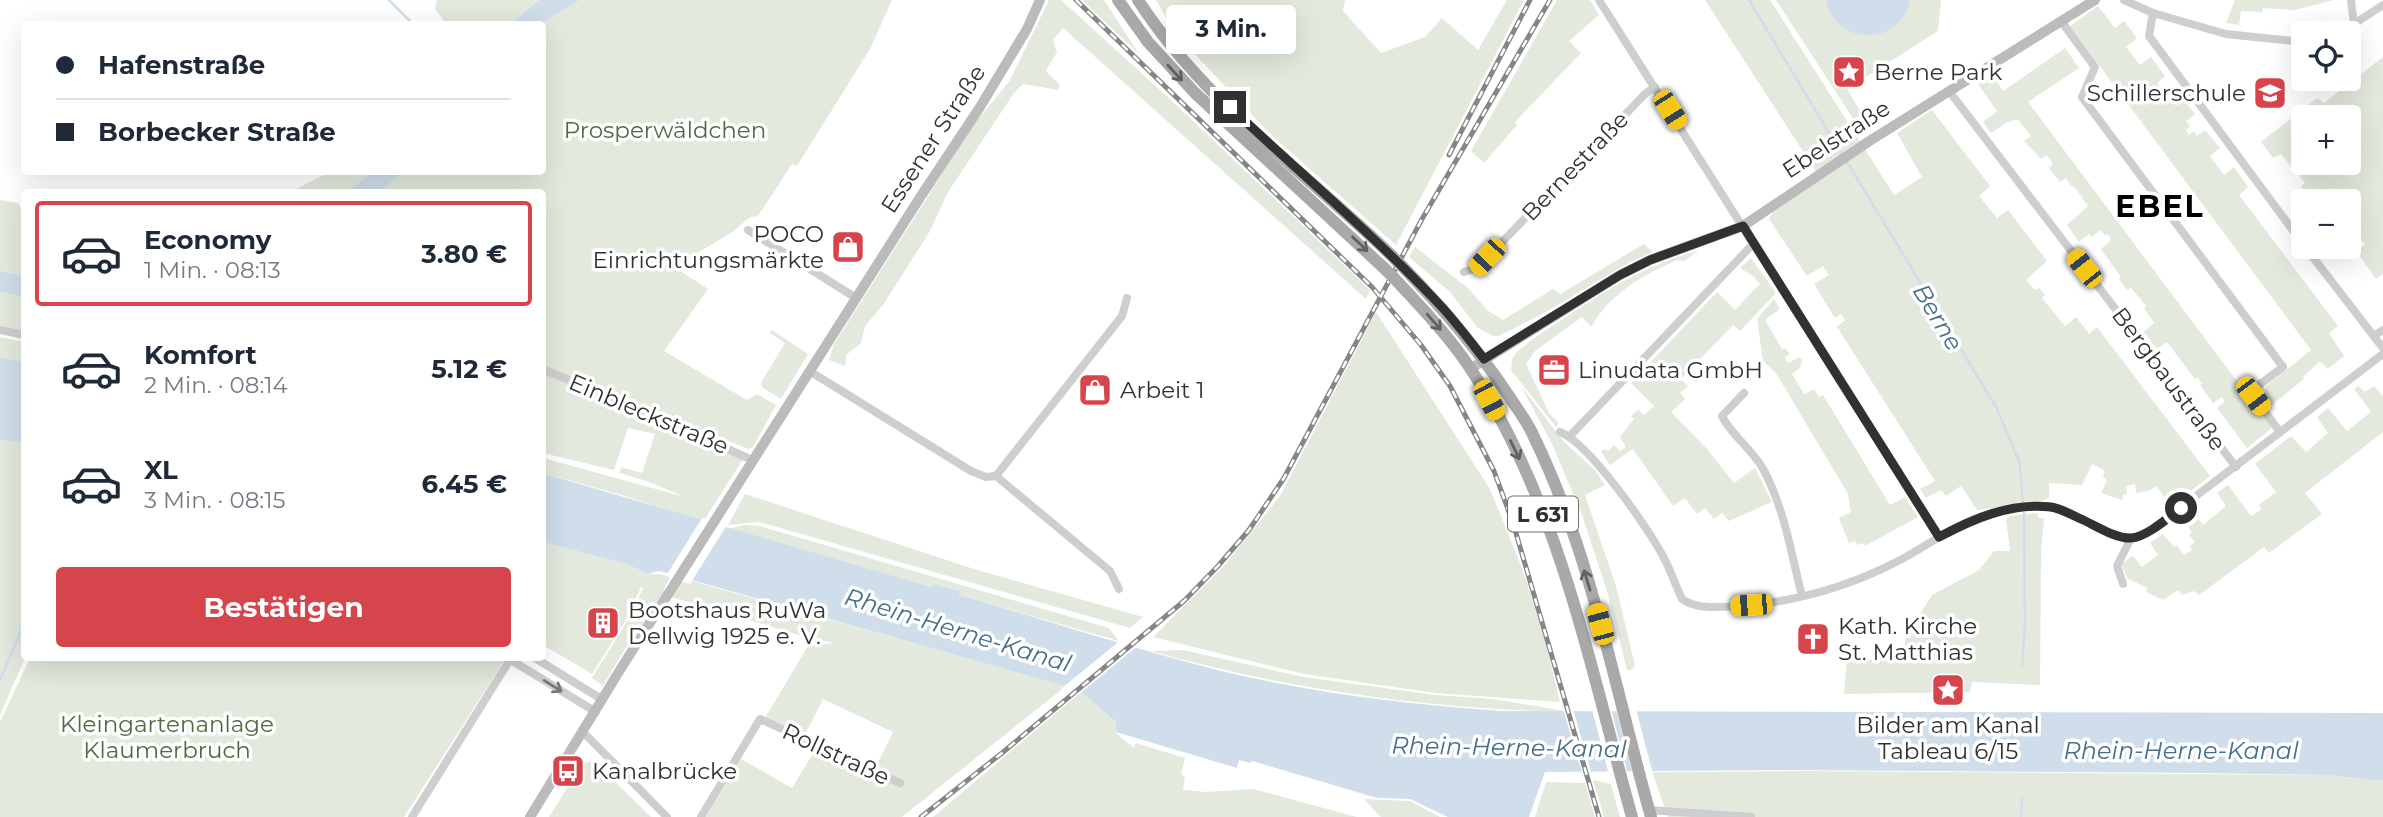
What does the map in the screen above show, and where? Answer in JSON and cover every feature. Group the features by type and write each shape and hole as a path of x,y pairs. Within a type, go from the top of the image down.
{"main road":[{"name":"Essener Straße","path":"530,817 856,298 1001,73 1027,29 1040,0"},
{"name":"L 631","path":"1118,0 1148,41 1195,93 1394,278 1438,325 1470,369 1516,449 1563,568 1632,817"},
{"name":"L 631","path":"1138,0 1171,47 1212,91 1391,255 1443,308 1484,359 1534,434 1575,539 1650,813"},
{"name":"Ebelstraße","path":"1470,369 1620,275 1650,260 1743,226 1858,148 2095,0"}],"street":[{"path":"1600,0 1939,537"},
{"path":"2124,0 2153,13 2225,34 2291,41"},
{"path":"2351,0 2354,21"},
{"path":"2359,21 2383,5"},
{"path":"2153,13 2149,36 2291,227"},
{"path":"2061,21 2095,67 2082,97 2283,367 2255,388 2253,396 2280,432"},
{"name":"Bernestraße","path":"1464,272 1477,268 1646,93 1655,88"},
{"name":"Bergbaustraße","path":"1948,91 2236,467"},
{"path":"748,230 856,298"},
{"path":"1570,436 1753,244"},
{"path":"2315,259 2383,348"},
{"path":"996,476 1122,316 1127,298"},
{"path":"0,330 21,334"},
{"path":"2374,336 2383,330"},
{"path":"1560,432 1570,436 1597,462 1657,547 1682,599 1700,606 1726,607 1802,596 1852,582 1878,571 1974,519 2012,510 2037,507 2061,510 2114,534 2131,538 2150,530 2383,354"},
{"name":"Einbleckstraße","path":"546,371 643,410 754,461"},
{"path":"811,372 971,471 986,477 996,476 1110,570 1119,589"},
{"path":"1744,393 1722,416 1749,448 1772,486 1802,596"},
{"path":"2123,584 2117,566 2131,538"},
{"path":"412,817 510,661"},
{"path":"514,661 596,712"},
{"path":"540,661 603,700"},
{"name":"Rollstraße","path":"701,817 760,719 900,783"},
{"path":"583,733 667,817"},
{"path":"1650,813 1751,817"}],"green space":[{"path":"437,0 539,0 514,21 444,21 435,9"},
{"name":"Prosperwäldchen","path":"580,0 892,0 870,49 797,166 792,164 758,216 750,217 734,231 674,267 708,289 664,351 747,400 757,394 776,405 753,447 748,449 677,420 673,426 745,456 703,522 546,474 546,459 685,497 620,473 621,467 642,473 655,434 628,428 614,470 546,454 546,189 383,189 399,175 546,175 545,21"},
{"path":"1049,0 1061,0 1171,100 1370,290 1366,299 1063,28 1053,40 1057,52 1046,71 1060,85 1058,90 1023,84 1014,93 948,192 930,231 883,305 865,326 861,343 846,355 845,366 829,360 834,344 974,124 1009,82"},
{"path":"1082,0 1104,0 1139,54"},
{"path":"1156,0 1345,0 1343,11 1381,53 1425,37 1442,18 1478,50 1507,0 1524,0 1396,245 1269,133 1175,33"},
{"path":"1557,0 1590,0 1599,15 1569,41 1581,53 1515,122 1517,125 1484,163 1471,151"},
{"path":"1705,0 1770,0 1894,195 1922,177 1897,133 1932,110 1990,186 1979,196 1997,218 2008,210 2047,261 2026,280 2035,290 2039,288 2045,295 2042,298 2065,326 2076,317 2089,334 2097,327 2210,476 2171,506 2156,486 2149,491 2136,493 2135,484 2126,486 2127,494 2123,495 2123,500 2101,493 2107,480 2103,477 2105,471 2092,464 2082,485 2049,483 2049,498 2038,502 1977,510 1961,486 1946,496 1941,490 1926,498 1920,489 1935,481 1837,327 1845,320 1841,314 1835,318 1814,284 1829,275 1823,266 1807,276 1769,219 1773,212 1821,179"},
{"name":"Berne Park","path":"1776,0 1941,0 1938,31 1847,89 1866,121 1858,126"},
{"path":"2235,0 2333,0 2295,10 2263,8 2262,12 2241,11 2239,25 2226,23"},
{"path":"2098,6 2115,28 2124,21 2137,38 2126,47 2140,65 2151,57 2165,76 2157,83 2171,102 2181,96 2195,114 2186,121 2190,126 2186,130 2189,135 2194,131 2197,136 2205,130 2220,148 2210,156 2224,175 2234,167 2248,187 2239,195 2338,326 2329,333 2344,356 2328,369 2320,361 2304,379 2268,408 2264,402 2266,386 2311,350 2070,26"},
{"path":"2065,48 2079,68 2028,102 2272,428 2247,448 2217,408 2225,402 2222,397 2213,403 2198,378 2195,379 2167,342 2157,349 2144,332 2154,323 2144,308 2146,306 2131,288 2127,290 2101,249 2111,240 2108,234 2105,236 2101,230 2091,237 2089,234 2079,242 2067,225 2088,206 2074,186 2072,187 2066,178 2060,182 2049,168 2053,164 2047,155 2041,159 2024,141 2031,136 2017,119 1991,133 1983,122 1997,111 1978,84 1992,74 2003,91"},
{"path":"2383,57 2383,274 2376,279 2361,258 2361,248 2365,244 2361,239 2361,189 2303,189 2301,186 2305,183 2298,175 2361,175 2361,105 2308,105 2317,98 2324,103 2339,91 2361,91 2361,74"},
{"path":"2291,118 2291,166 2281,154 2273,158 2261,142"},
{"path":"323,175 368,175 351,189 297,189"},
{"path":"0,200 18,203 21,208 21,275 0,271"},
{"path":"1644,244 1653,252 1630,262 1544,313 1499,336 1493,336 1478,328 1450,292 1409,257 1415,247 1468,288 1487,310 1503,320 1553,289 1560,294"},
{"path":"1698,251 1683,262 1675,261 1627,287 1591,327 1582,317 1535,351 1526,364 1549,413 1559,423 1556,427 1511,370 1512,359 1516,353 1528,342 1615,286 1663,262"},
{"path":"1751,258 1776,293 1740,331 1733,325 1681,379 1688,386 1680,393 1685,399 1671,412 1707,449 1734,483 1755,468 1772,502 1729,521 1722,513 1714,519 1705,508 1697,514 1685,498 1673,506 1633,449 1610,465 1601,451 1608,451 1614,445 1620,451 1626,447 1620,437 1634,419 1631,416 1638,410 1644,415 1654,406 1631,383 1717,292 1735,310 1760,284 1740,268"},
{"path":"0,292 21,296 21,332 0,328"},
{"path":"1774,299 1780,309 1765,320 1782,349 1785,348 1790,354 1785,357 1788,363 1800,357 1802,360 1800,368 1792,374 1804,394 1814,389 1819,397 1823,395 1890,505 1905,497 1918,517 1865,546 1863,543 1857,545 1855,541 1849,543 1839,518 1851,512 1848,494 1776,373 1763,361 1757,319"},
{"path":"1376,312 1490,489 1523,571 1545,640 1560,702 1436,693 1304,674 1153,637 1223,567 1280,496"},
{"path":"772,330 808,354 781,399 763,388 761,383 785,343 770,333"},
{"path":"0,337 21,341 21,361 0,357"},
{"path":"1521,386 1565,443 1595,470 1605,485 1585,495 1616,586 1635,666 1631,670 1627,670 1607,591 1582,515 1553,446"},
{"path":"2358,386 2365,392 2374,386 2383,396 2383,432 2305,493 2322,514 2269,553 2264,547 2199,595 2194,591 2182,595 2178,590 2163,600 2127,578 2121,564 2133,556 2142,567 2158,555 2150,543 2163,534 2174,547 2177,545 2184,555 2192,550 2190,546 2195,542 2189,535 2192,532 2182,518 2191,510 2203,525 2226,506 2217,493 2228,485 2251,516 2262,509 2259,505 2276,492 2255,464 2291,436 2306,452 2328,433 2317,417 2328,408 2347,431 2371,412 2354,389"},
{"path":"0,440 21,442 21,661 24,661 0,715"},
{"path":"745,494 974,569 1143,617 1130,628 759,522 728,525"},
{"path":"2037,513 2039,518 2044,518 2041,551 2040,685 1972,682 1970,692 1844,694 1847,660 1904,659 1905,638 1932,595 1979,570 1994,551 2010,551 2006,519"},
{"path":"745,525 759,526 1109,628 1119,641 959,595 958,591 934,584 931,587 727,529"},
{"path":"546,543 626,564 649,574 670,577 664,589 665,593 623,652 603,686 592,678 628,620 643,588 641,587 626,620 592,674 546,647"},
{"path":"683,578 1066,686 902,817 706,817 741,759 792,788 820,742 875,768 893,732 823,699 805,735 765,718 808,646 834,643 671,597"},
{"path":"1183,650 1303,677 1436,695 1492,699 1573,712 1466,707 1360,695 1255,677 1151,651"},
{"name":"Kleingartenanlage Klaumerbruch","path":"29,661 504,661 404,817 0,817 0,722"},
{"path":"1081,692 1116,722 1116,733 1134,748 1136,743 1185,758 1181,774 1185,777 1183,790 1206,792 1253,789 1357,817 933,817"},
{"path":"587,762 594,762 600,767 651,817 549,817 580,767"},
{"path":"1652,772 2327,775 2383,781 2383,817 1668,817"},
{"path":"1593,780 1611,784 1620,817 1604,817"},
{"path":"1546,782 1585,783 1595,817 1535,817"},
{"path":"1364,799 1410,801 1440,817 1381,817"}],"water":[{"path":"539,0 580,0 545,21 514,21"},
{"path":"1826,0 1910,0 1904,15 1894,26 1882,33 1868,35 1854,33 1842,26 1832,15"},
{"path":"368,175 399,175 383,189 351,189"},
{"path":"0,271 21,275 21,296 0,292"},
{"path":"0,357 21,361 21,442 0,440"},
{"name":"Rhein-Herne-Kanal","path":"546,474 931,587 934,584 959,591 959,595 1155,653 1256,679 1325,691 1502,711 2383,713 2383,781 2327,775 2201,773 1778,770 1545,772 1529,817 1448,817 1410,799 1377,798 1252,761 1250,763 1239,760 1237,768 1116,732 1116,722 1081,692 1065,686 667,573 658,571 649,574 626,564 546,543"}],"pier":[{"path":"702,518 727,525 690,584 666,576"},
{"path":"1122,639 1140,644 1078,695 1062,688"},
{"path":"1563,709 1573,709 1592,775 1583,775"},
{"path":"1592,709 1611,709 1628,775 1609,775"},
{"path":"1616,709 1636,709 1653,774 1633,774"}],"waterway":[{"path":"389,0 410,21"},
{"name":"Berne","path":"1749,0 1843,156"},
{"name":"Berne","path":"1847,162 1996,407 2020,464 2023,504"},
{"name":"Berne","path":"2022,665 2025,624 2024,511"},
{"path":"0,680 21,631"},
{"name":"Berne","path":"2021,817 2022,799"}],"railway":[{"path":"1076,0 1372,287 1421,345 1450,386 1494,471 1513,523 1599,817"},
{"path":"1449,155 1530,0"},
{"path":"921,817 1184,601 1249,530 1284,478 1422,219 1550,0"}],"place":[{"name":"Berne Park","path":"1849,72"},
{"name":"Schillerschule","path":"2270,93"},
{"name":"POCO Einrichtungsmärkte","path":"848,247"},
{"name":"Linudata GmbH","path":"1554,370"},
{"name":"Arbeit 1","path":"1095,390"},
{"name":"Bootshaus RuWa Dellwig 1925 e. V.","path":"603,623"},
{"name":"Kath. Kirche St. Matthias","path":"1813,639"},
{"name":"Bilder am Kanal Tableau 6/15","path":"1948,690"},
{"name":"Kanalbrücke","path":"568,771"}],"district":[{"name":"EBEL","path":"2160,206"}],"route":[{"path":"1230,107 1401,265 1443,308 1484,359 1620,275 1650,260 1743,226 1939,537 1992,513 2037,507 2061,510 2114,534 2131,538 2150,530 2181,508"}]}
